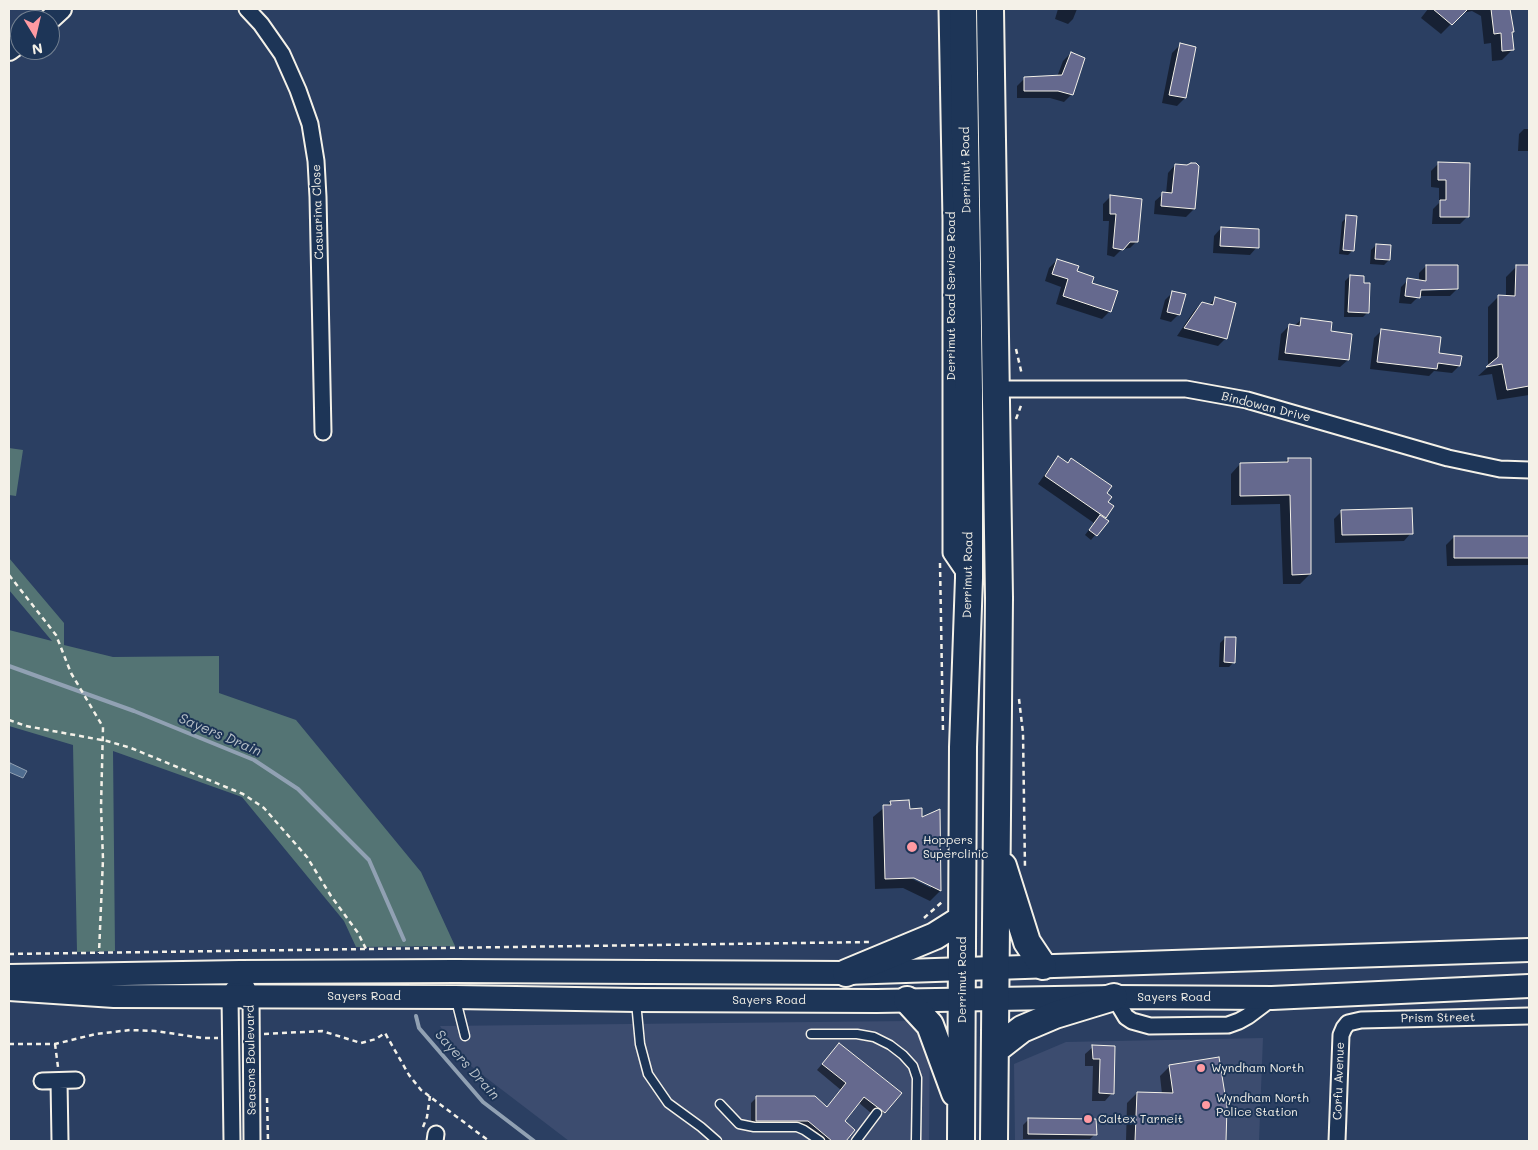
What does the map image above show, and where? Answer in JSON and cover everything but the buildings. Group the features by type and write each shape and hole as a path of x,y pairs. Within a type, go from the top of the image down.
{"highway":[{"name":"Derrimut Road","path":"961,1141 963,747 969,578 969,390 959,228 963,9"},
{"path":"990,9 999,598 994,1141"},
{"path":"959,228 979,232 993,206"},
{"path":"969,390 996,389"},
{"path":"996,843 1027,942 1043,966"},
{"path":"846,973 934,936 962,918"},
{"path":"995,1050 1022,1029 1114,997"},
{"path":"907,1000 930,1025 962,1110"}],"main road":[{"name":"Sayers Road","path":"9,976 240,972 846,973 1529,950"},
{"path":"634,972 636,1000"},
{"name":"Sayers Road","path":"9,989 114,996 455,997 636,1000 962,1000 1114,997 1272,998 1529,986"}],"street":[{"name":"Casuarina Close","path":"247,9 261,24 282,54 310,124 318,188 323,432"},
{"name":"Derrimut Road Service Road","path":"947,9 959,228 951,553 969,578"},
{"name":"Bindowan Drive","path":"996,389 1186,390 1247,400 1448,458 1500,470 1529,470"},
{"name":"Seasons Boulevard","path":"232,1141 240,972"},
{"name":"Seasons Boulevard","path":"240,996 252,1141"},
{"name":"Prism Street","path":"1348,1023 1361,1020 1529,1016"},
{"name":"Corfu Avenue","path":"1337,1141 1340,1042 1342,1031 1348,1023"},
{"path":"42,1081 76,1080"},
{"path":"59,1081 60,1141"}],"lane":[{"path":"455,997 465,1036"},
{"path":"636,1000 640,1044 648,1074 668,1103 717,1141"},
{"path":"811,1034 857,1034 874,1037 890,1044 903,1055 912,1066 917,1078 916,1141"},
{"path":"720,1104 739,1124 754,1127 797,1127 820,1141"},
{"path":"856,1141 877,1113"}],"path":[{"path":"9,575 56,635 71,673 103,727 101,789 103,859 99,953"},
{"path":"9,720 26,726 104,740 131,748 243,794 264,808 307,857 331,896 358,933 366,949"},
{"path":"922,920 929,914"},
{"path":"9,954 874,942"},
{"path":"55,1044 59,1081"},
{"path":"430,1096 427,1117 432,1134"}],"shaded area":[{"path":"10,763 27,771 23,778 9,772"},
{"path":"910,1021 930,1040 929,1141 569,1141 459,1057 440,1026"},
{"path":"1263,1038 1259,1141 1015,1141 1014,1064 1066,1042"}],"green space":[{"path":"9,448 23,450 16,496 9,495"},
{"path":"9,558 64,623 64,645 113,657 219,656 219,693 296,720 421,872 455,946 356,947 344,921 242,797 113,751 115,951 77,952 73,745 9,726 9,630 52,641 9,590"}],"waterway":[{"name":"Sayers Drain","path":"9,666 134,711 254,760 298,789 369,860 404,940"},
{"name":"Sayers Drain","path":"416,1016 419,1028 483,1102 534,1141"}],"place":[{"name":"Hoppers Superclinic","path":"912,847"},
{"name":"Wyndham North","path":"1201,1068"},
{"name":"Wyndham North Police Station","path":"1206,1105"},
{"name":"Caltex Tarneit","path":"1088,1119"}]}
